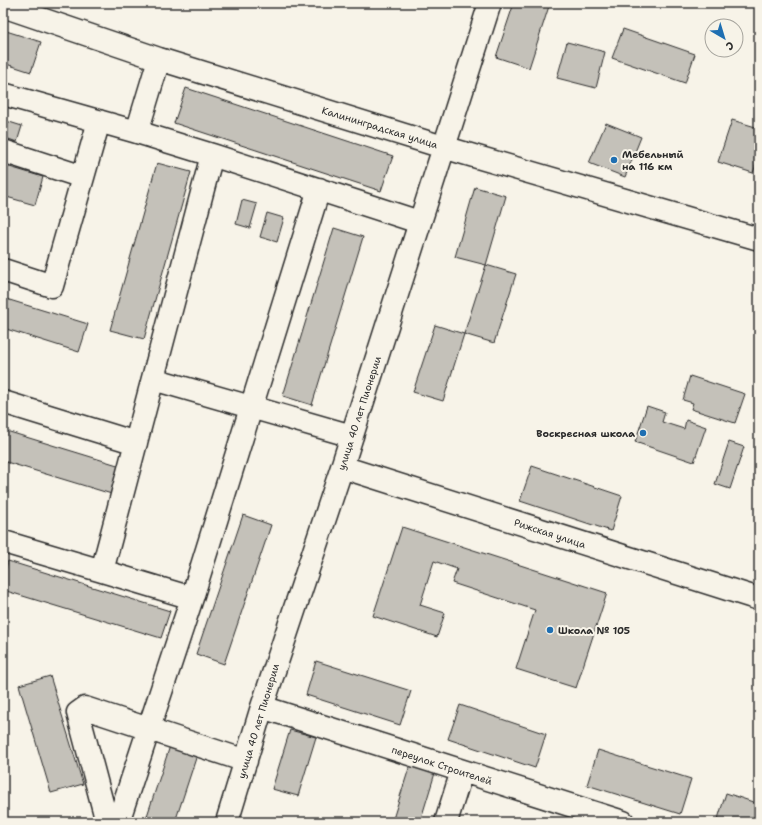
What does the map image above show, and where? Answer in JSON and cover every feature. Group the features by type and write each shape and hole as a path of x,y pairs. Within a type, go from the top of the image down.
{"street":[{"name":"улица 40 лет Пионерии","path":"227,822 262,708 342,467 490,3"},
{"name":"Калининградская улица","path":"3,6 159,60 443,147 759,238"},
{"path":"137,132 159,60"},
{"path":"3,94 212,155 419,222"},
{"path":"3,270 52,286 99,121"},
{"path":"3,151 83,177"},
{"path":"102,571 212,155"},
{"path":"118,822 192,598 319,189"},
{"path":"152,379 352,436"},
{"path":"3,402 136,443"},
{"name":"Рижская улица","path":"342,467 759,599"},
{"path":"4,542 192,598"},
{"path":"108,822 78,713 85,708 246,761"},
{"name":"переулок Строителей","path":"262,708 623,822"},
{"path":"446,822 462,771"}],"building":[{"path":"514,3 550,3 529,68 496,57"},
{"path":"623,29 695,54 685,83 612,58"},
{"path":"3,30 41,42 31,72 3,63"},
{"path":"567,42 605,52 596,88 557,78"},
{"path":"186,88 393,156 381,191 174,123"},
{"path":"3,120 22,126 17,142 3,137"},
{"path":"732,120 759,128 759,156 753,173 718,162"},
{"path":"606,123 641,137 625,177 589,163"},
{"path":"157,163 191,172 144,339 110,330"},
{"path":"3,165 43,177 35,205 3,196"},
{"path":"475,187 506,196 486,265 455,257"},
{"path":"242,200 257,204 250,228 236,224"},
{"path":"267,213 284,218 277,242 260,237"},
{"path":"334,228 363,237 312,405 283,396"},
{"path":"486,265 516,274 494,343 464,334"},
{"path":"3,298 88,324 79,352 3,328"},
{"path":"435,325 464,334 443,401 413,392"},
{"path":"690,376 745,394 735,423 691,409 693,403 683,400"},
{"path":"647,406 665,412 662,422 684,429 686,420 706,427 694,462 635,442"},
{"path":"3,430 124,467 115,495 3,461"},
{"path":"729,442 744,447 730,489 715,484"},
{"path":"532,466 622,496 611,531 520,501"},
{"path":"243,515 271,525 224,664 196,654"},
{"path":"402,527 607,593 576,688 516,669 535,610 452,583 457,569 434,561 420,605 445,613 437,637 373,616"},
{"path":"8,561 170,611 161,638 3,590 3,578"},
{"path":"316,661 411,691 400,725 306,695"},
{"path":"50,676 83,784 51,793 19,685"},
{"path":"460,705 546,734 535,768 448,739"},
{"path":"290,730 316,737 298,796 272,789"},
{"path":"170,746 197,755 175,822 145,822"},
{"path":"598,750 691,779 680,814 587,785"},
{"path":"410,765 435,773 420,822 392,822"},
{"path":"726,793 759,804 759,822 717,822"},
{"path":"262,818 277,822 261,822"}],"place":[{"name":"Мебельный на 116 км","path":"614,160"},
{"name":"Воскресная школа","path":"643,433"},
{"name":"Школа № 105","path":"550,630"}]}
